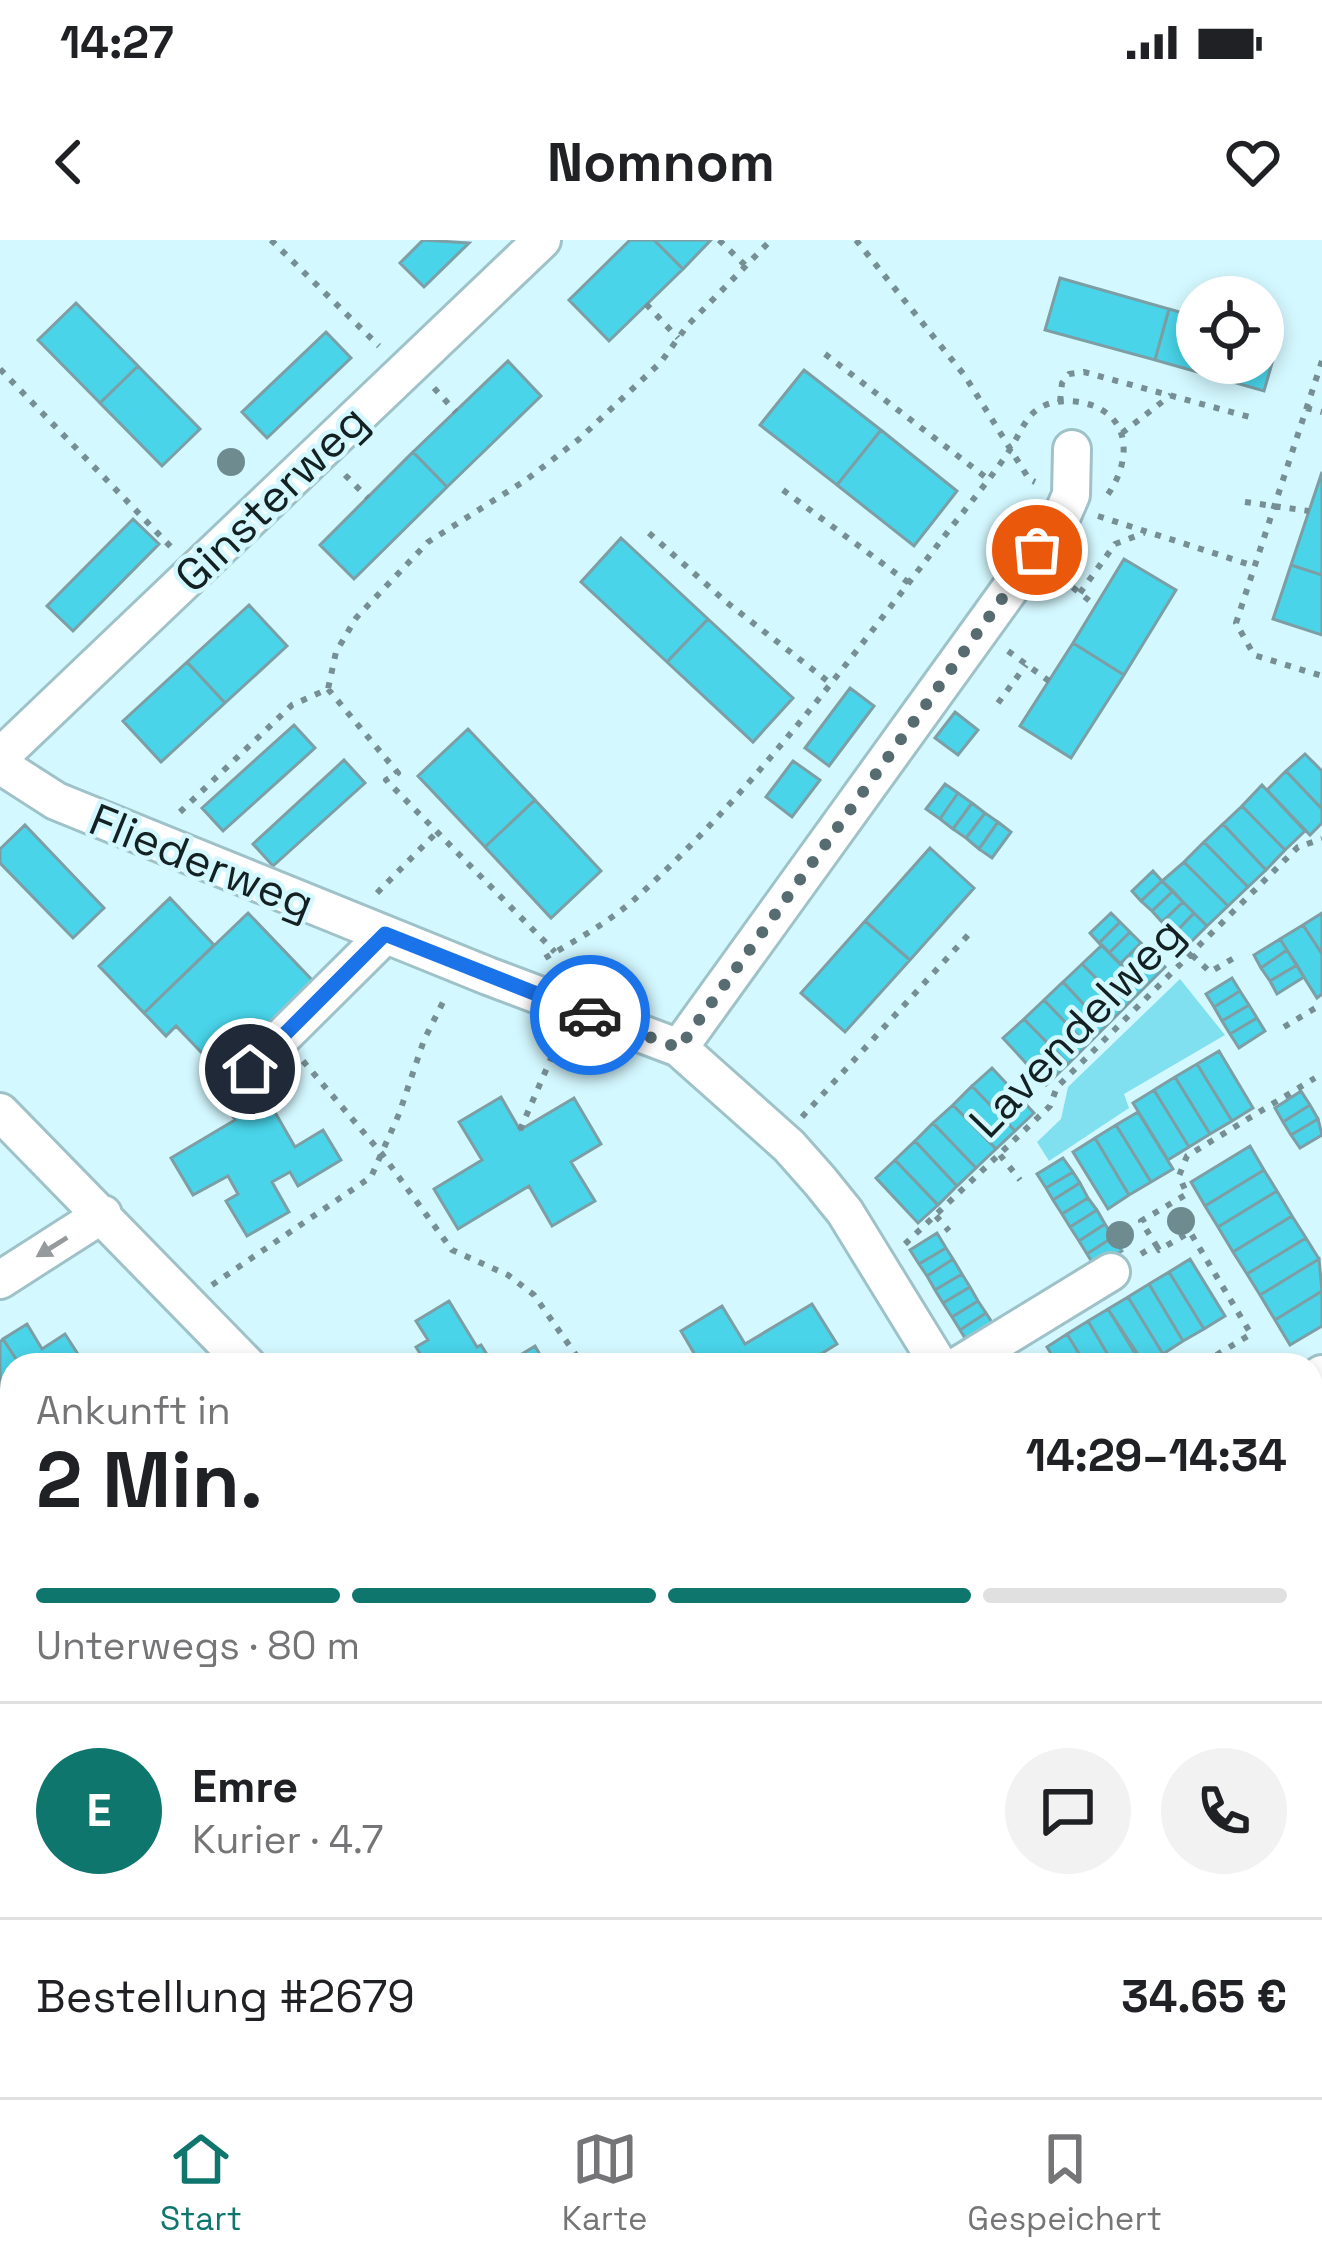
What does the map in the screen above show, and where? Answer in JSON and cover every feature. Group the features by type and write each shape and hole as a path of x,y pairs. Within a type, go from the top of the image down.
{"street":[{"name":"Ginsterweg","path":"0,761 542,240"},
{"path":"679,1048 1061,518 1071,494 1072,449"},
{"name":"Fliederweg","path":"0,761 56,801 462,966 679,1048 789,1146 845,1212 932,1353"},
{"path":"250,1069 385,934"},
{"path":"0,1112 236,1353"},
{"path":"0,1280 103,1214"},
{"path":"979,1353 1112,1272"}],"path":[{"path":"271,240 403,369"},
{"path":"719,240 746,266"},
{"path":"328,689 336,652 356,618 428,542 526,480 578,440 638,386 771,240"},
{"path":"856,240 964,376 1029,479 1071,494"},
{"path":"646,304 678,338"},
{"path":"825,354 988,479"},
{"path":"1322,361 1236,623 1254,655 1322,676"},
{"path":"0,369 196,572"},
{"path":"1060,402 1062,383 1070,374 1084,372 1257,418"},
{"path":"1122,433 1171,395"},
{"path":"498,980 596,929 635,899 740,790 909,583 1034,412 1071,400 1106,412 1122,433 1119,480 1093,514 1255,566"},
{"path":"1306,408 1322,412"},
{"path":"783,490 909,583"},
{"path":"1245,502 1309,511"},
{"path":"1080,593 1115,544 1147,531"},
{"path":"649,533 725,601 830,682"},
{"path":"1049,570 1096,606"},
{"path":"996,642 1048,681"},
{"path":"998,703 1026,664"},
{"path":"176,815 292,705 328,689"},
{"path":"328,689 398,772 386,780 555,952"},
{"path":"350,921 437,832"},
{"name":"Lavendelweg","path":"881,1268 1050,1106 1057,1087 1298,847 1322,838"},
{"path":"799,1123 970,933"},
{"path":"1192,955 1210,972 1239,955"},
{"path":"204,1290 371,1177 424,1040 462,966"},
{"path":"1284,1028 1322,1004"},
{"path":"520,1130 573,1008"},
{"path":"289,1031 306,1065 382,1154 452,1250 508,1275 534,1295 575,1353"},
{"path":"1220,1353 1251,1334 1190,1232 1160,1250 1141,1221 1187,1194 1179,1176 1187,1156 1315,1078"},
{"path":"1000,1154 1020,1180"},
{"path":"935,1215 949,1232"},
{"path":"1112,1272 1156,1245"}],"shaded area":[{"path":"1180,979 1225,1035 1124,1094 1129,1108 1049,1161 1037,1142 1061,1119 1068,1087"}],"building":[{"path":"423,240 469,243 424,287 400,263"},
{"path":"630,240 654,240 683,269 609,341 569,300"},
{"path":"654,240 711,240 683,269"},
{"path":"1060,278 1169,309 1155,360 1045,330"},
{"path":"76,303 138,366 100,403 38,340"},
{"path":"1169,309 1176,311 1176,366 1155,360"},
{"path":"326,332 351,358 267,438 242,412"},
{"path":"508,361 541,396 447,487 413,452"},
{"path":"138,366 200,429 162,466 100,403"},
{"path":"804,370 881,430 837,485 760,425"},
{"path":"1239,384 1266,384 1264,391"},
{"path":"881,430 957,491 914,546 837,485"},
{"path":"413,452 447,487 354,579 320,545"},
{"path":"1322,472 1322,575 1291,565"},
{"path":"133,519 159,544 73,631 47,606"},
{"path":"621,538 708,619 667,662 581,582"},
{"path":"1124,559 1176,590 1124,675 1073,643"},
{"path":"1291,565 1322,575 1322,635 1273,619"},
{"path":"249,605 287,646 225,703 187,662"},
{"path":"708,619 793,698 753,742 667,662"},
{"path":"1073,643 1124,675 1071,758 1020,726"},
{"path":"187,662 225,703 161,762 123,721"},
{"path":"850,688 874,706 829,766 805,748"},
{"path":"955,712 978,730 958,755 935,738"},
{"path":"294,725 315,748 223,831 202,808"},
{"path":"468,729 535,800 485,847 418,776"},
{"path":"1305,754 1322,771 1322,809 1286,771"},
{"path":"344,760 365,783 273,866 253,844"},
{"path":"793,761 820,780 792,817 766,797"},
{"path":"1286,771 1322,809 1322,823 1310,835 1267,790"},
{"path":"945,784 958,793 940,819 926,809"},
{"path":"1262,785 1305,831 1285,850 1242,806"},
{"path":"958,793 972,803 953,829 940,819"},
{"path":"535,800 601,871 551,918 485,847"},
{"path":"972,803 985,813 966,838 953,829"},
{"path":"1242,806 1285,850 1266,870 1223,824"},
{"path":"985,813 998,822 979,849 966,838"},
{"path":"998,822 1011,832 992,858 979,849"},
{"path":"1223,824 1266,870 1248,887 1204,842"},
{"path":"25,825 104,908 73,938 0,863 0,849"},
{"path":"1204,842 1248,887 1228,906 1184,862"},
{"path":"930,848 974,888 910,960 865,921"},
{"path":"1184,862 1228,906 1207,926 1162,881"},
{"path":"1153,871 1162,881 1141,901 1132,891"},
{"path":"1162,881 1173,891 1152,911 1141,901"},
{"path":"1173,891 1183,902 1162,922 1152,911"},
{"path":"170,898 214,945 144,1013 99,966"},
{"path":"1183,902 1194,913 1174,934 1162,922"},
{"path":"248,913 314,982 220,1072 176,1026 166,1036 144,1013"},
{"path":"1111,913 1120,922 1099,943 1090,933"},
{"path":"1194,913 1207,926 1187,946 1174,934"},
{"path":"1322,913 1322,954 1303,925"},
{"path":"865,921 910,960 845,1032 801,993"},
{"path":"1120,922 1130,932 1109,953 1099,943"},
{"path":"1303,925 1322,954 1322,994 1317,998 1280,939"},
{"path":"1130,932 1141,943 1120,964 1109,953"},
{"path":"1280,939 1287,950 1261,968 1254,955"},
{"path":"1141,943 1152,955 1132,976 1120,964"},
{"path":"1102,945 1144,988 1125,1007 1082,964"},
{"path":"1287,950 1297,965 1270,981 1261,968"},
{"path":"1152,955 1165,967 1144,988 1132,976"},
{"path":"1082,964 1125,1007 1105,1027 1063,982"},
{"path":"1297,965 1304,977 1277,994 1270,981"},
{"path":"1232,978 1240,991 1214,1007 1206,994"},
{"path":"1063,982 1105,1027 1087,1045 1044,1000"},
{"path":"1240,991 1249,1005 1222,1021 1214,1007"},
{"path":"1044,1000 1087,1045 1068,1064 1024,1019"},
{"path":"1249,1005 1257,1018 1230,1034 1222,1021"},
{"path":"1257,1018 1265,1031 1239,1048 1230,1034"},
{"path":"1024,1019 1068,1064 1046,1085 1003,1038"},
{"path":"1219,1051 1253,1108 1232,1121 1197,1064"},
{"path":"1197,1064 1232,1121 1210,1134 1175,1077"},
{"path":"992,1068 1034,1113 1015,1131 972,1086"},
{"path":"1175,1077 1210,1134 1189,1147 1154,1090"},
{"path":"972,1086 1015,1131 996,1149 953,1105"},
{"path":"261,1088 295,1147 323,1130 341,1160 298,1186 290,1172 272,1182 289,1212 247,1236 226,1201 238,1194 228,1176 193,1195 171,1158 235,1120 228,1108"},
{"path":"1154,1090 1189,1147 1168,1160 1133,1103"},
{"path":"1301,1091 1310,1105 1283,1122 1275,1108"},
{"path":"501,1097 520,1130 574,1098 601,1144 571,1162 595,1201 552,1226 529,1186 458,1229 434,1189 482,1160 459,1122"},
{"path":"953,1105 996,1149 976,1168 933,1123"},
{"path":"1310,1105 1318,1119 1291,1135 1283,1122"},
{"path":"1138,1112 1173,1169 1151,1182 1116,1125"},
{"path":"1318,1119 1322,1135 1300,1148 1291,1135"},
{"path":"933,1123 976,1168 957,1186 915,1141"},
{"path":"1116,1125 1151,1182 1129,1195 1095,1138"},
{"path":"1095,1138 1129,1195 1108,1209 1073,1152"},
{"path":"915,1141 957,1186 938,1205 895,1160"},
{"path":"1250,1146 1264,1170 1205,1206 1191,1182"},
{"path":"1063,1158 1073,1172 1046,1188 1037,1174"},
{"path":"895,1160 938,1205 918,1223 876,1178"},
{"path":"1264,1170 1277,1191 1218,1227 1205,1206"},
{"path":"1073,1172 1080,1183 1053,1200 1046,1188"},
{"path":"1080,1183 1088,1198 1062,1214 1053,1200"},
{"path":"1277,1191 1292,1216 1233,1252 1218,1227"},
{"path":"1088,1198 1097,1210 1070,1227 1062,1214"},
{"path":"1097,1210 1105,1224 1079,1241 1070,1227"},
{"path":"1292,1216 1306,1238 1247,1274 1233,1252"},
{"path":"1105,1224 1113,1237 1087,1254 1079,1241"},
{"path":"937,1233 946,1248 919,1264 910,1250"},
{"path":"1113,1237 1122,1251 1095,1267 1087,1254"},
{"path":"1306,1238 1319,1259 1260,1295 1247,1274"},
{"path":"946,1248 953,1259 927,1276 919,1264"},
{"path":"953,1259 962,1274 935,1290 927,1276"},
{"path":"1190,1259 1225,1316 1204,1329 1169,1272"},
{"path":"1319,1259 1322,1291 1275,1320 1260,1295"},
{"path":"1169,1272 1204,1329 1183,1341 1149,1284"},
{"path":"962,1274 970,1287 943,1303 935,1290"},
{"path":"1149,1284 1183,1341 1162,1353 1128,1297"},
{"path":"970,1287 978,1301 952,1317 943,1303"},
{"path":"1322,1291 1322,1326 1290,1345 1275,1320"},
{"path":"1128,1297 1162,1353 1137,1353 1108,1309"},
{"path":"449,1301 477,1347 481,1345 486,1353 420,1353 416,1347 428,1340 416,1321"},
{"path":"978,1301 986,1313 960,1330 952,1317"},
{"path":"812,1304 837,1344 822,1353 694,1353 681,1331 722,1306 745,1344"},
{"path":"1108,1309 1135,1353 1107,1353 1088,1321"},
{"path":"986,1313 995,1327 968,1343 960,1330"},
{"path":"1088,1321 1107,1353 1079,1353 1067,1334"},
{"path":"27,1324 42,1349 65,1334 77,1353 12,1353 3,1339"},
{"path":"1067,1334 1079,1353 1051,1353 1047,1347"},
{"path":"3,1339 12,1353 0,1353"}],"way so far":[{"path":"590,1015 679,1048 1037,550"}],"route":[{"path":"250,1069 385,934 590,1015"}]}
